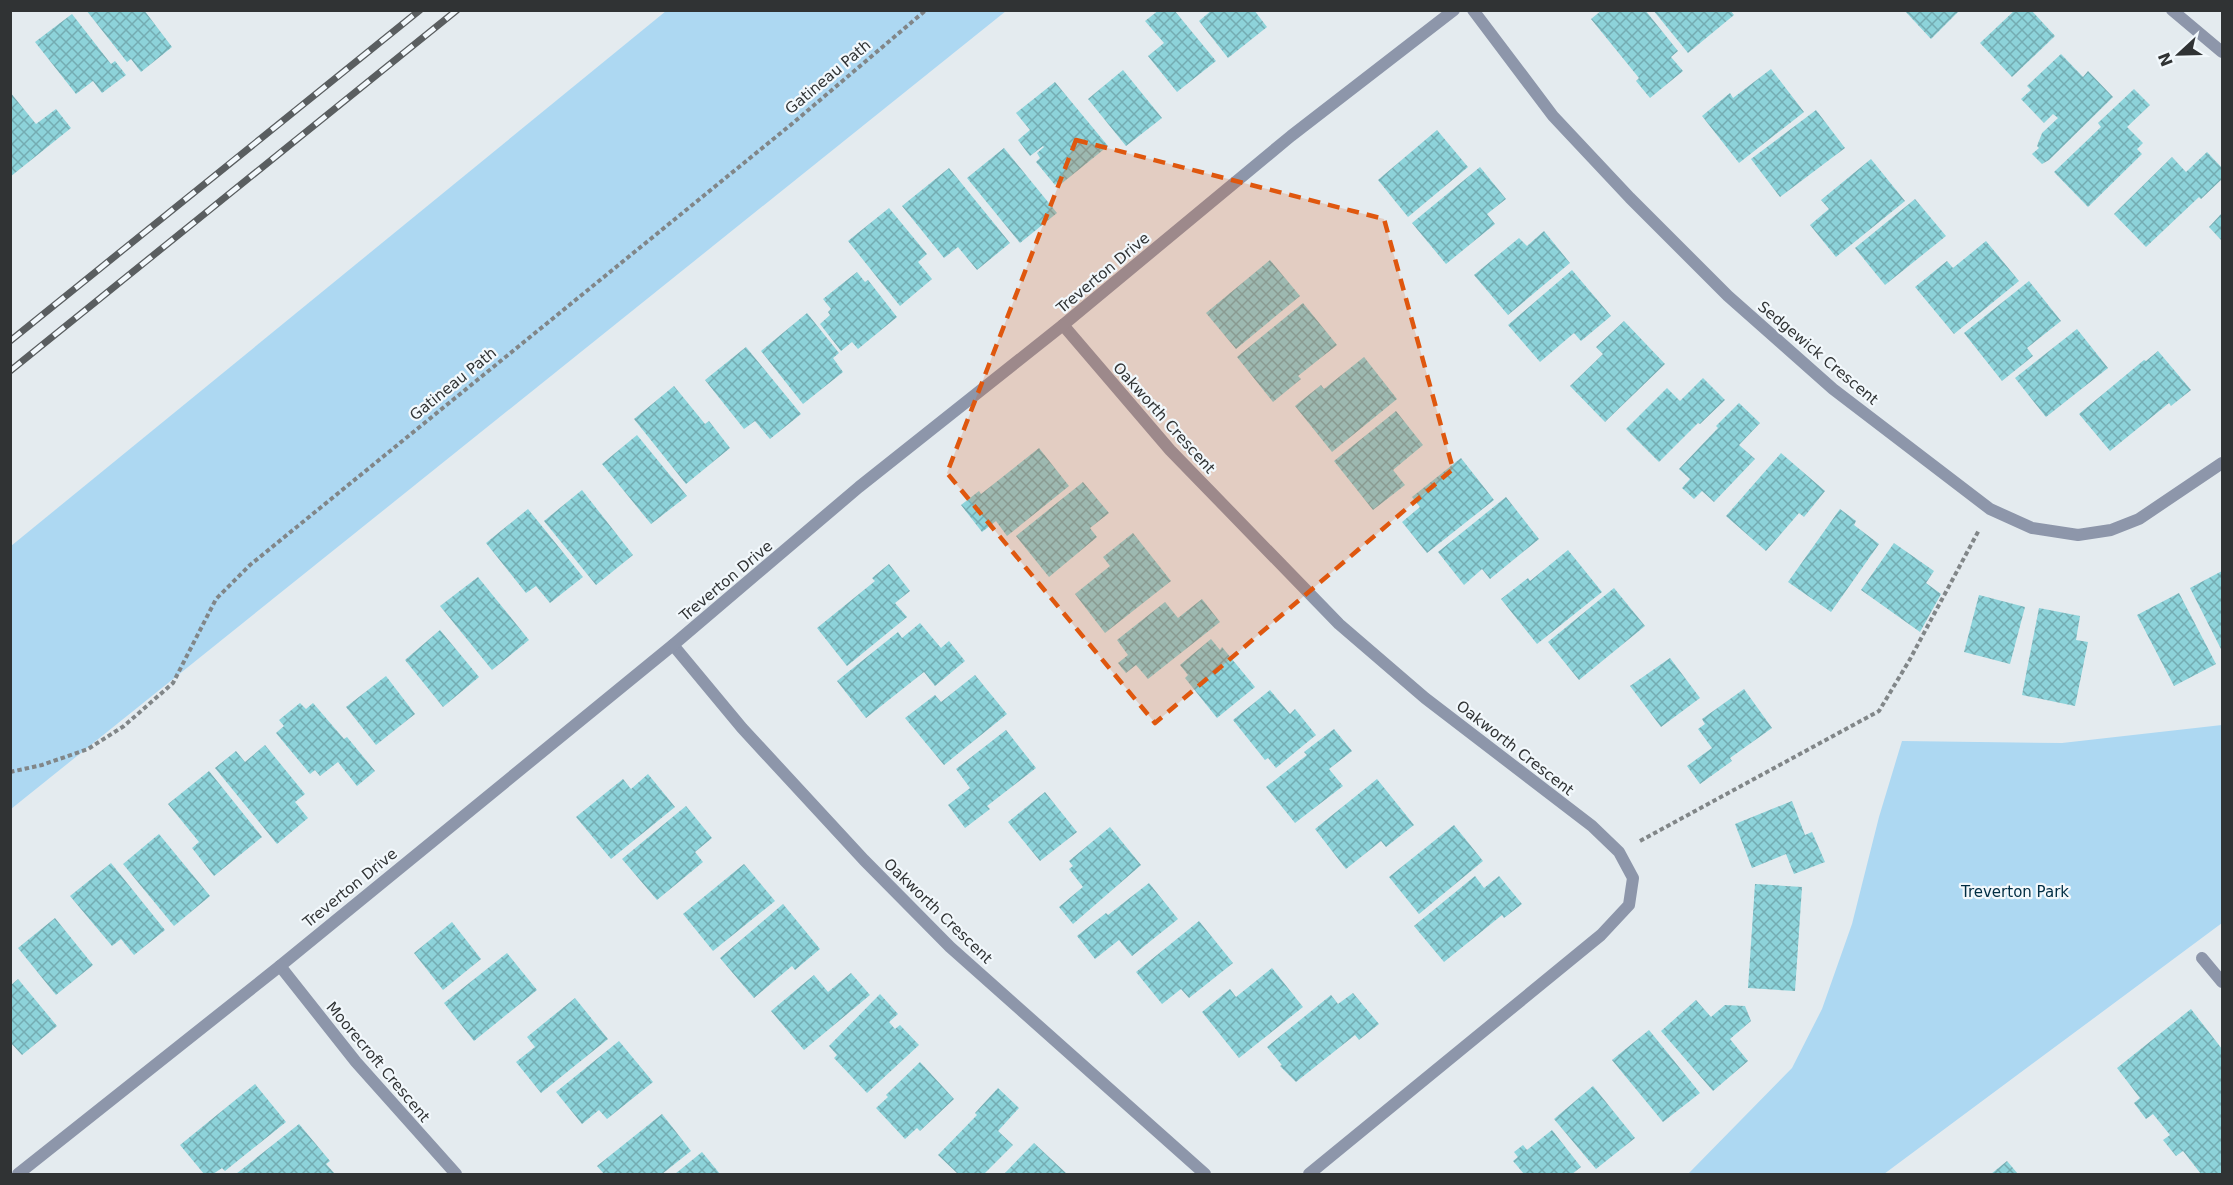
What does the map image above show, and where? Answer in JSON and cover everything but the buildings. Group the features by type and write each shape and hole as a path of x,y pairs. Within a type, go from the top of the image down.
{"street":[{"name":"Treverton Drive","path":"18,1174 280,966 673,645 859,487 1063,325 1291,136 1454,10"},
{"name":"Sedgewick Crescent","path":"1473,10 1553,116 1630,198 1728,296 1833,389 1990,508 2032,528 2078,535 2111,530 2139,519 2223,463"},
{"path":"2172,10 2223,52"},
{"name":"Oakworth Crescent","path":"1063,325 1170,450 1339,624 1425,698 1592,826 1619,852 1633,878 1629,905 1601,935 1309,1174"},
{"name":"Oakworth Crescent","path":"673,645 750,737 864,860 950,947 1205,1174"},
{"path":"2202,958 2223,982"},
{"name":"Moorecroft Crescent","path":"280,966 356,1062 456,1174"}],"path":[{"name":"Gatineau Path","path":"10,772 42,765 88,750 124,726 173,683 216,599 250,565 793,123 926,10"},
{"path":"1619,852 1879,711 1909,661 1990,508"}],"highlighted area":[{"path":"1076,140 1384,219 1453,469 1155,723 947,473"}],"green space":[{"path":"666,11 1006,11 11,809 11,546"},
{"name":"Treverton Park","path":"2222,725 2222,923 1884,1174 1688,1174 1792,1068 1822,1009 1852,924 1879,817 1902,741 2062,743"}],"railway":[{"path":"10,341 420,10"},
{"path":"10,371 457,10"}]}
